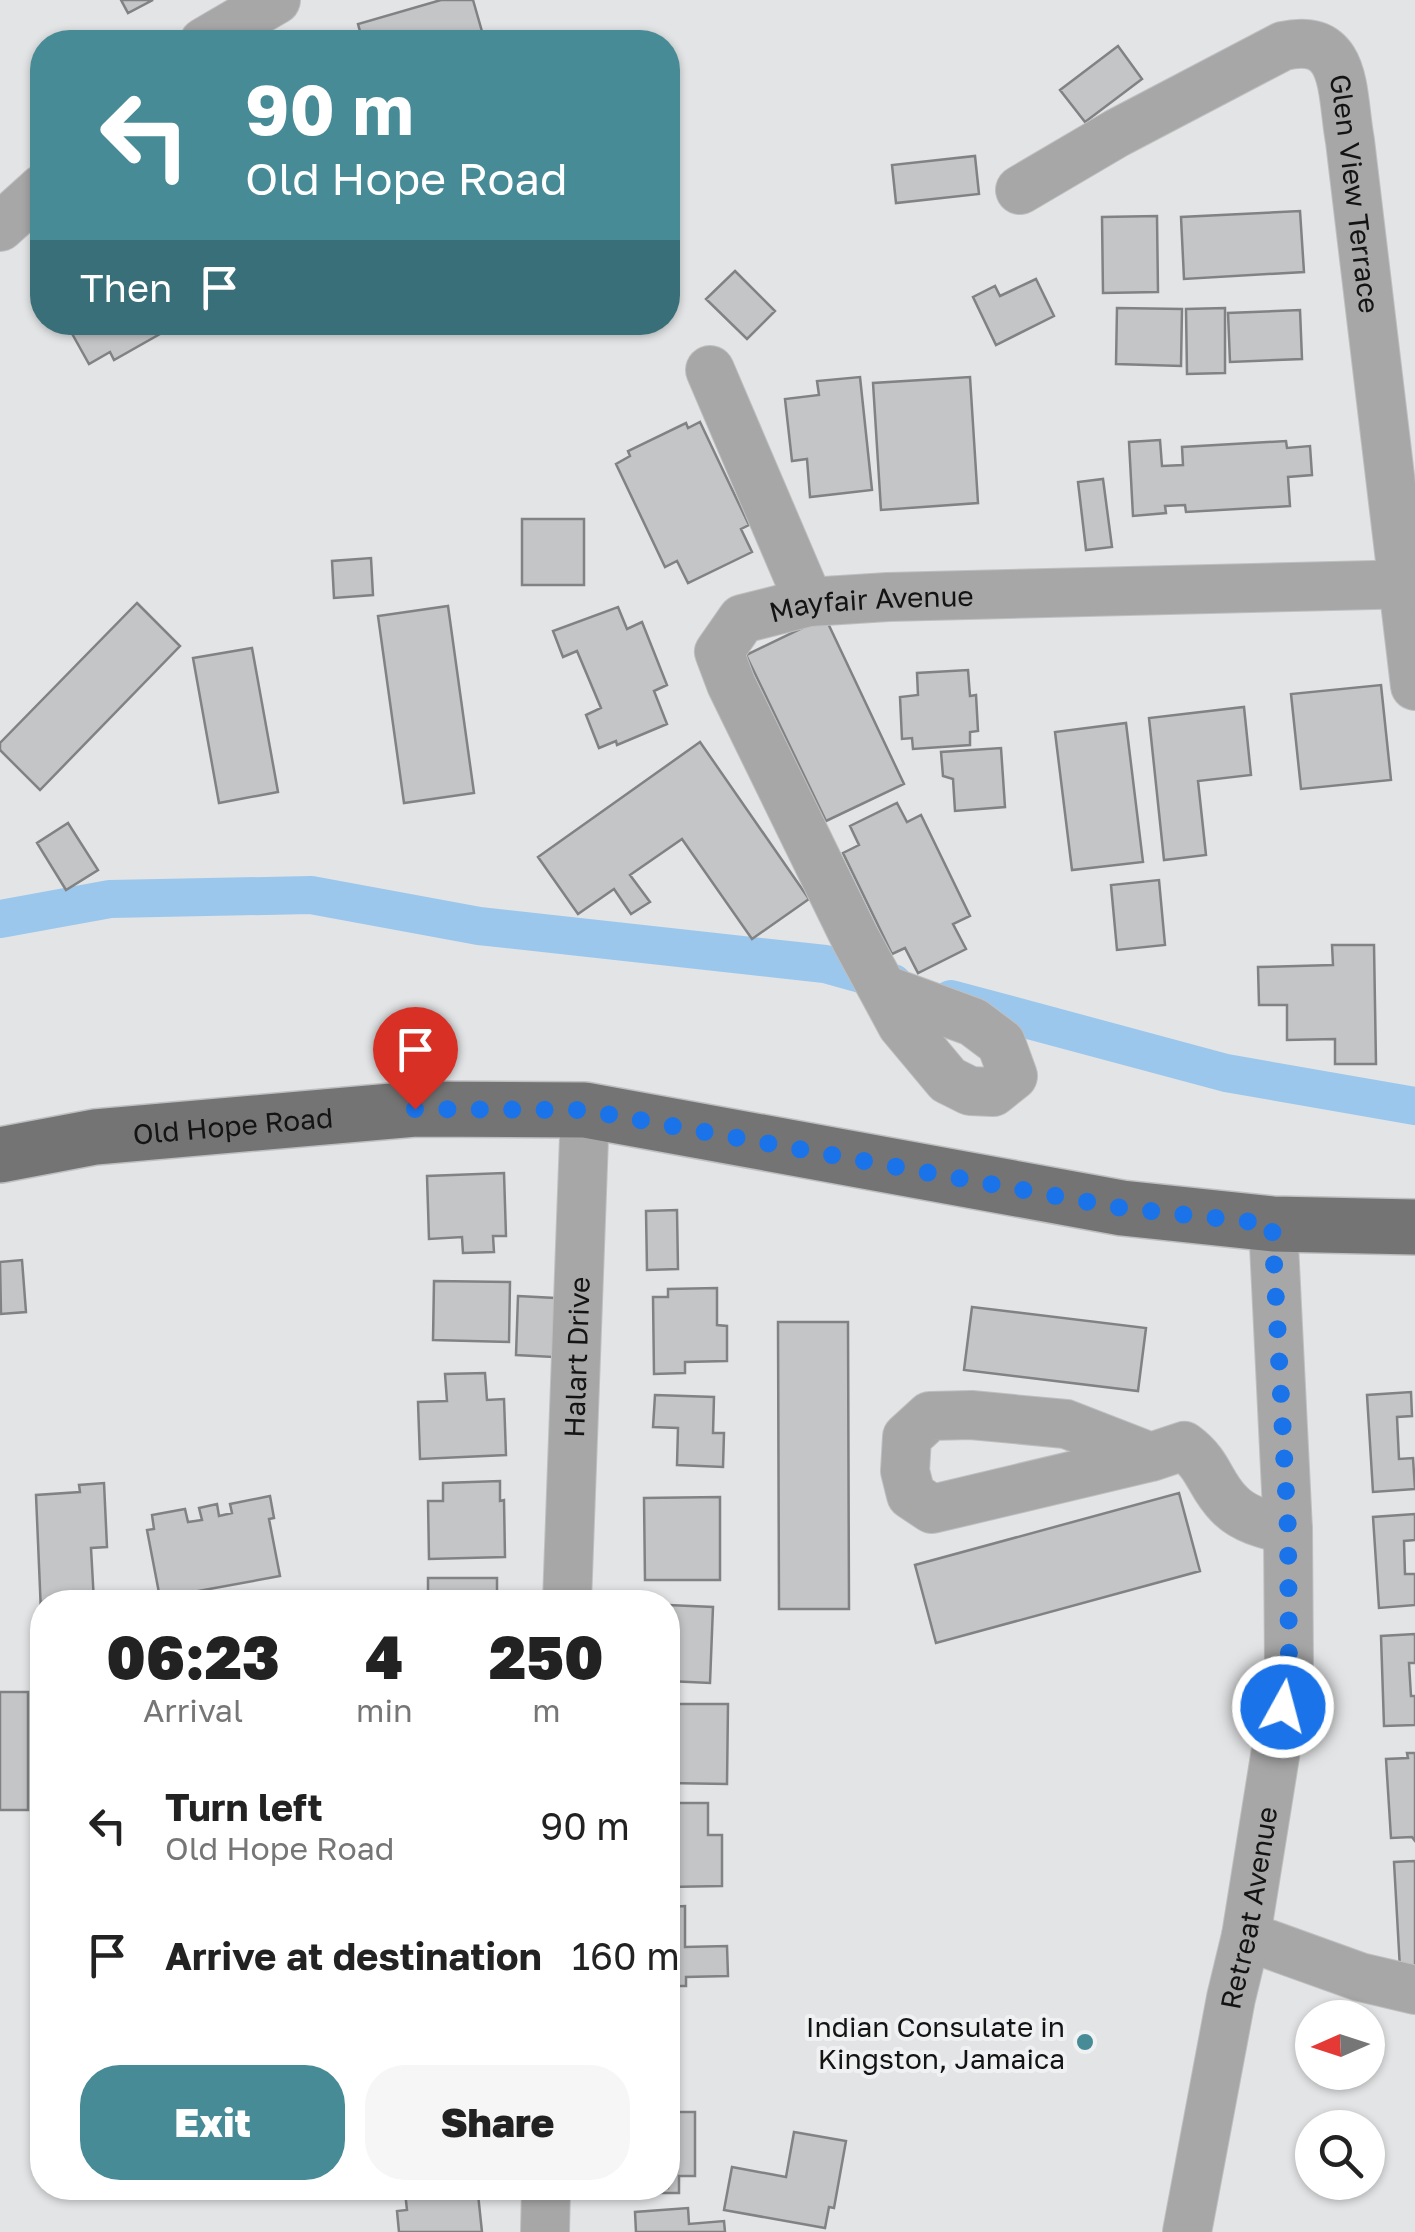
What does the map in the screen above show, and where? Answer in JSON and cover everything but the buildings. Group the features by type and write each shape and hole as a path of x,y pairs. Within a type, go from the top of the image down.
{"main road":[{"name":"Old Hope Road","path":"0,1155 95,1137 415,1109 585,1110 1122,1208 1272,1224 1415,1227"}],"street":[{"path":"225,30 276,0"},
{"name":"Glen View Terrace","path":"1020,190 1117,133 1283,46 1303,42 1322,46 1334,58 1399,410 1415,686"},
{"path":"0,227 30,199"},
{"path":"710,370 809,602"},
{"name":"Mayfair Avenue","path":"882,989 731,684 719,652 742,619 809,602 888,597 1409,584"},
{"name":"Halart Drive","path":"567,1590 585,1110"},
{"name":"Retreat Avenue","path":"1187,2232 1246,1936 1289,1669 1288,1530 1272,1224"},
{"path":"1151,1456 1184,1446 1201,1458 1228,1503 1258,1523 1288,1530"},
{"path":"1246,1936 1360,1977 1415,1990"},
{"path":"545,2232 546,2200"}],"waterway":[{"path":"0,919 110,899 311,895 479,926 825,964 893,983"},
{"path":"951,999 1226,1073 1415,1106"}],"place":[{"name":"Indian Consulate in Kingston, Jamaica","path":"1085,2042"}],"route":[{"path":"415,1109 585,1110 1122,1208 1272,1224 1288,1530 1289,1669 1283,1707"}]}
